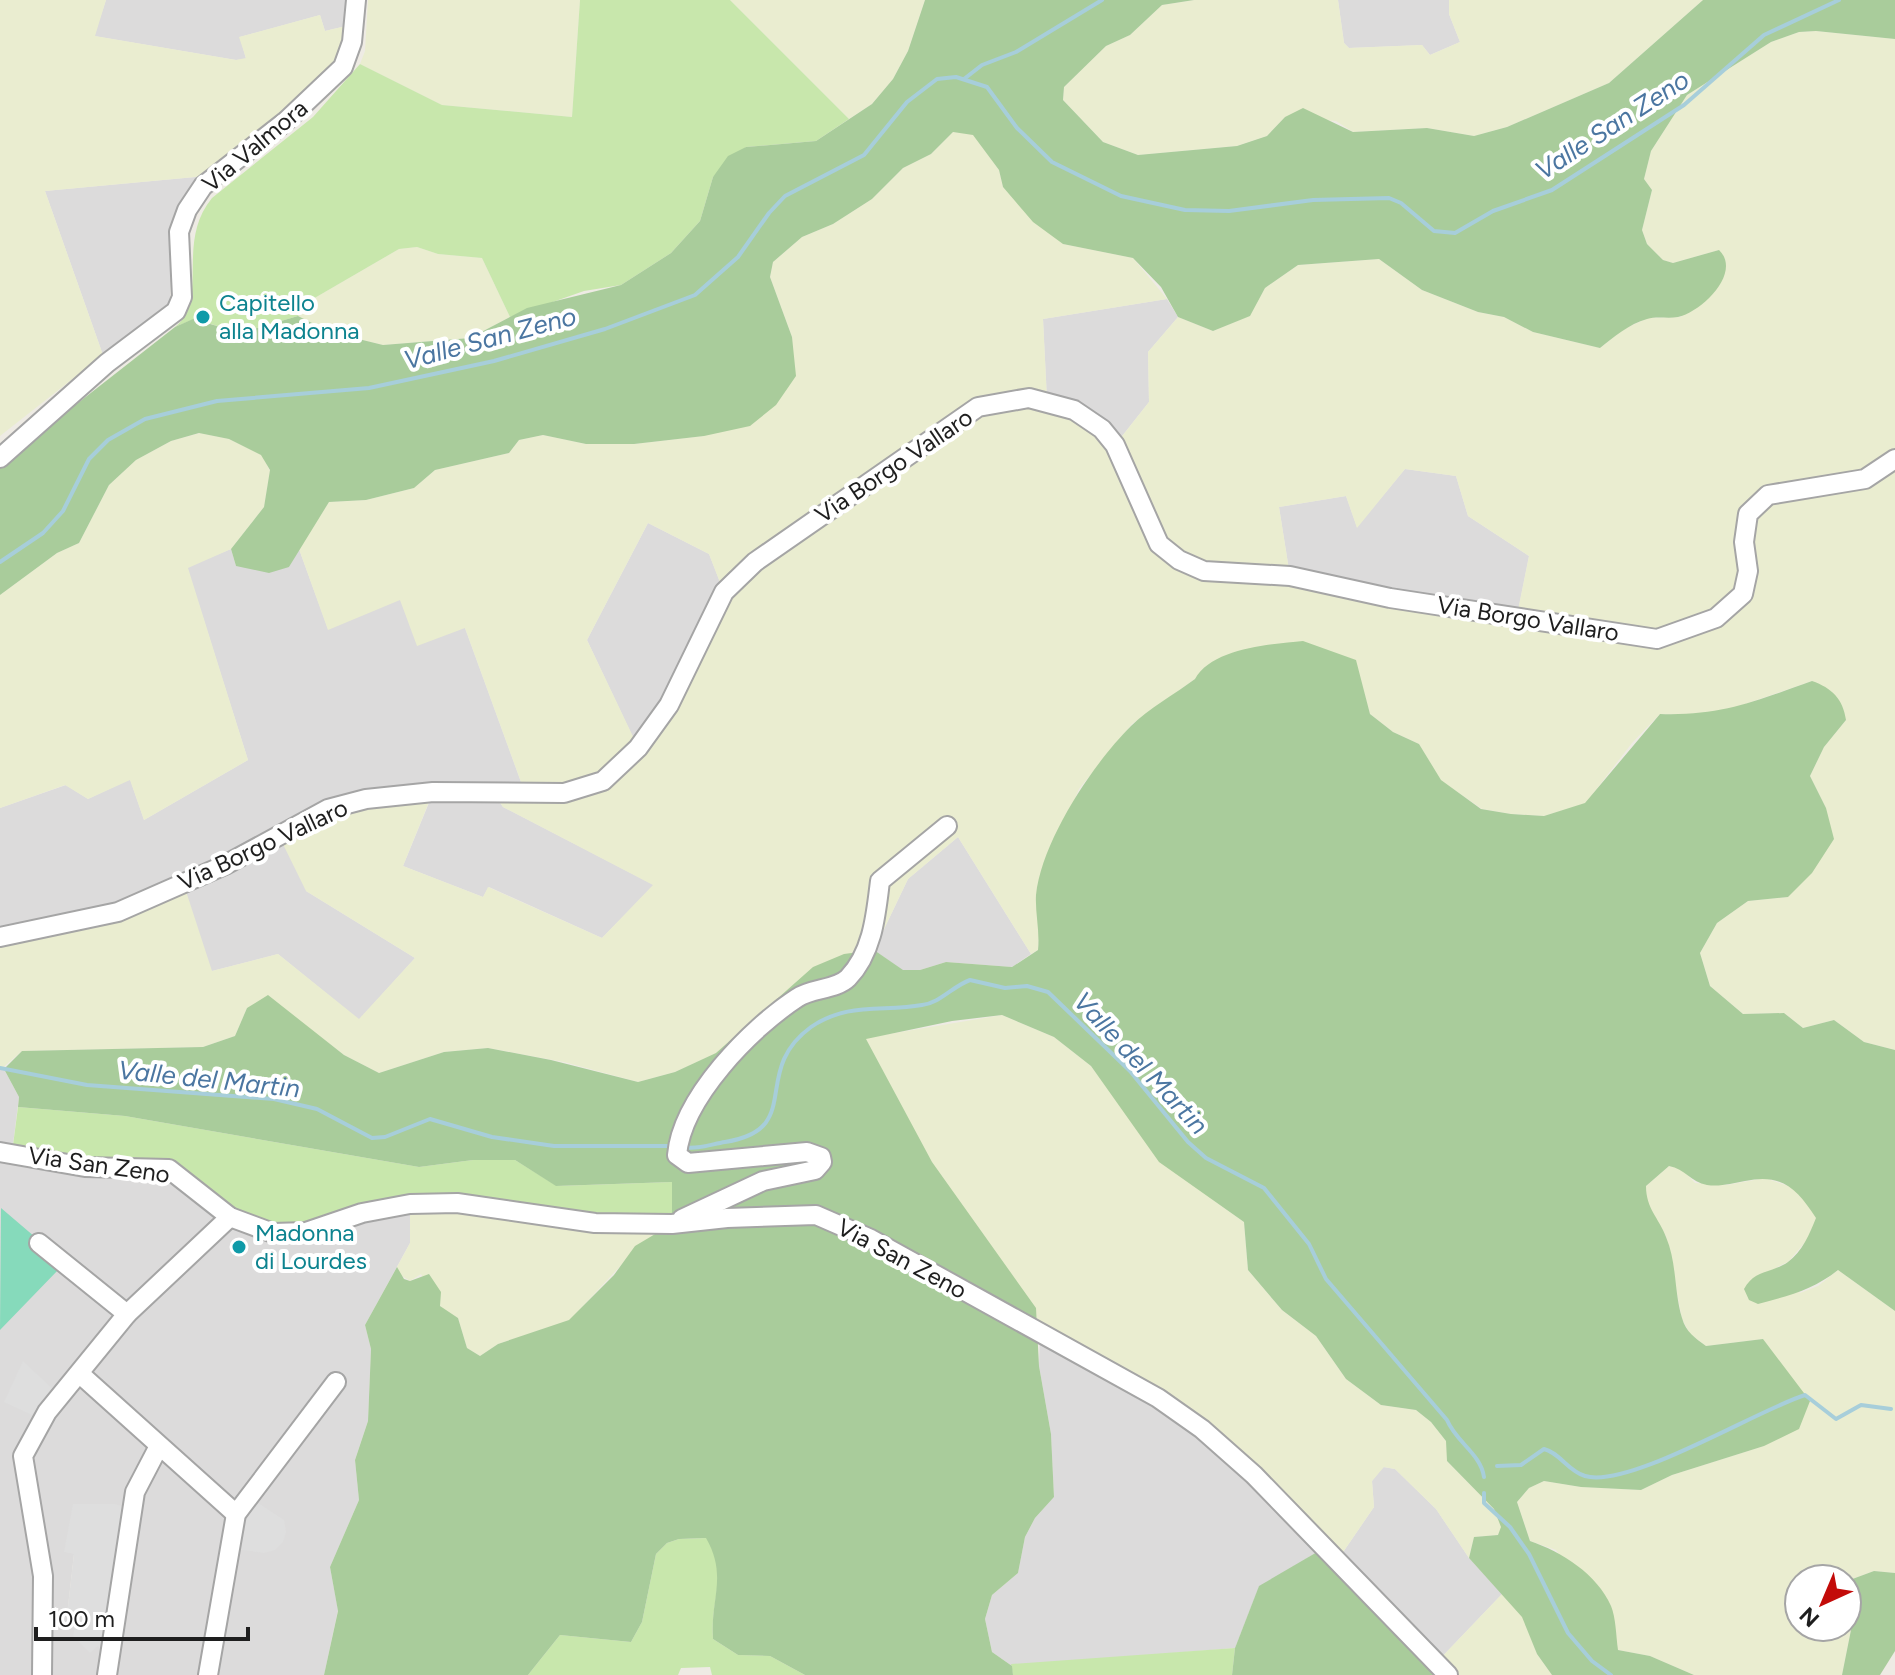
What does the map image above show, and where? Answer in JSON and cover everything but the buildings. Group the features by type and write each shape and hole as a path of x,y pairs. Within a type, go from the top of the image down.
{"street":[{"name":"Via Valmora","path":"0,458 107,363 176,311 182,297 179,232 187,210 203,186 286,121 343,67 352,42 356,0"},
{"name":"Via Borgo Vallaro","path":"0,937 118,912 225,865 328,809 366,799 433,792 564,793 603,781 638,748 669,705 724,592 734,582 755,562 978,407 1029,398 1047,400 1074,410 1102,429 1115,445 1159,544 1179,560 1204,571 1290,576 1390,598 1657,639 1716,618 1743,594 1748,571 1744,542 1748,514 1768,495 1865,479 1895,459"},
{"path":"672,1224 763,1181 815,1170 822,1162 821,1157 807,1152 688,1163 677,1148 703,1090 753,1033 799,996 846,980 866,952 880,881 947,826"},
{"name":"Via San Zeno","path":"0,1152 85,1167 169,1169 230,1217 259,1230 291,1235 394,1205 457,1203 595,1223 672,1224 816,1215 871,1239 1158,1398 1202,1429 1254,1475 1448,1675"},
{"path":"42,1675 45,1644 43,1576 23,1456 47,1412 127,1314 230,1217"},
{"path":"39,1243 127,1314"},
{"path":"80,1374 236,1514"},
{"path":"208,1675 236,1514 336,1382"},
{"path":"107,1675 135,1492 159,1446"}],"shaded area":[{"path":"106,0 346,0 346,26 325,31 320,15 240,37 246,59 236,60 94,36"},
{"path":"1338,0 1449,0 1449,14 1460,42 1430,55 1422,45 1349,48 1344,43"},
{"path":"206,176 173,224 170,302 103,355 45,191"},
{"path":"1167,299 1178,317 1148,352 1149,402 1115,445 1047,400 1043,319"},
{"path":"1405,469 1456,476 1468,516 1529,556 1517,616 1290,576 1279,507 1346,496 1357,527"},
{"path":"648,523 709,554 724,592 638,748 587,640"},
{"path":"231,549 236,566 289,567 299,549 328,629 400,599 465,628 525,793 495,795 503,807 654,885 602,938 489,887 483,897 403,866 433,793 306,891 415,958 359,1020 278,954 212,971 118,912 0,937 0,808 66,785 88,799 130,779 144,820 248,760 187,567"},
{"path":"958,837 1031,954 1012,967 946,962 920,970 902,970 874,950 908,879"},
{"path":"4,1069 19,1097 12,1152 410,1204 410,1243 365,1325 371,1349 368,1421 355,1460 359,1500 330,1567 338,1610 324,1675 0,1675 0,1070","holes":["73,1504 115,1504 67,1615 74,1554"]},
{"path":"1040,1334 1158,1398 1324,1548 1259,1587 1235,1648 1012,1666 992,1652 985,1619 992,1595 1018,1573 1025,1537 1035,1518 1054,1497 1051,1434 1039,1366"},
{"path":"23,1361 53,1389 32,1415 4,1402"},
{"path":"1383,1467 1395,1469 1436,1509 1469,1558 1502,1594 1436,1663 1337,1561 1374,1507 1372,1481"},
{"path":"255,1501 284,1520 286,1532 283,1542 275,1550 264,1553 236,1549 240,1523"},
{"path":"73,1504 115,1504 140,1511 102,1651 98,1646 90,1653 73,1636 76,1619 67,1615 74,1554 64,1552"}],"green space":[{"path":"0,0 106,0 95,36 236,60 246,58 239,37 320,15 325,31 346,26 344,46 335,64 299,101 206,176 45,191 103,355 0,436"},
{"path":"368,0 580,0 572,117 442,105 360,64 365,51"},
{"path":"580,0 730,0 849,119 816,141 746,147 713,177 700,221 671,253 621,285 584,291 510,317 482,258 438,254 417,247 399,249 306,303 298,316 241,333 194,319 175,327 185,316 190,302 196,233 201,215 212,198 313,117 360,64 442,105 572,117"},
{"path":"730,0 925,0 908,51 893,79 872,104 849,119"},
{"path":"925,0 1194,0 1162,5 1130,35 1106,46 1064,87 1063,100 1103,142 1138,155 1237,146 1267,136 1285,117 1303,108 1353,132 1427,128 1474,136 1507,127 1609,83 1703,0 1895,0 1895,39 1799,32 1771,42 1687,95 1651,151 1644,179 1652,190 1642,230 1647,244 1663,260 1673,263 1719,250 1725,259 1723,279 1708,299 1688,313 1640,321 1600,348 1533,332 1504,317 1478,312 1422,290 1379,259 1298,265 1265,288 1250,316 1213,331 1178,317 1161,287 1133,258 1063,244 1033,222 1003,187 999,170 973,135 953,132 931,154 903,168 872,199 833,224 802,237 773,262 770,277 792,337 796,376 776,405 750,426 704,436 634,444 586,444 543,435 519,440 509,453 435,470 414,488 366,500 329,502 289,567 269,573 236,566 231,549 264,507 270,470 261,455 229,439 199,433 171,441 136,460 109,485 79,543 57,553 0,595 0,464 175,327 193,319 241,333 298,316 330,332 383,345 470,338 527,308 621,285 671,253 700,221 713,177 728,156 746,147 816,141 872,104 893,79 908,51"},
{"path":"1194,0 1338,0 1344,43 1349,48 1422,45 1430,55 1460,42 1449,14 1449,0 1703,0 1609,83 1507,127 1474,136 1427,128 1353,132 1336,121 1285,117 1267,136 1237,146 1138,155 1103,142 1063,100 1064,87 1106,46 1130,35 1162,5"},
{"path":"1799,32 1895,39 1895,1050 1864,1042 1834,1020 1803,1028 1784,1013 1743,1014 1710,986 1700,953 1717,923 1748,901 1788,897 1826,808 1810,776 1824,747 1846,720 1812,681 1725,711 1700,715 1660,714 1632,743 1585,804 1544,816 1482,809 1440,780 1419,744 1393,732 1370,714 1355,660 1195,679 1132,724 1079,789 1036,895 1040,926 1038,950 1031,954 958,837 908,879 874,950 785,995 717,1053 675,1072 638,1082 564,1062 488,1048 444,1052 379,1073 344,1055 294,1017 247,1008 235,1036 203,1047 22,1051 0,1070 0,937 46,928 183,882 212,971 278,954 359,1019 415,958 306,891 279,836 328,809 433,792 403,866 483,897 488,887 602,938 653,885 503,807 494,794 525,793 465,628 417,646 400,600 328,630 299,549 329,502 366,500 414,488 435,470 509,453 519,440 543,435 586,444 634,444 704,436 792,337 770,277 773,262 802,237 833,224 872,199 903,168 931,154 953,132 973,134 999,170 1003,187 1063,244 1133,258 1167,299 1043,319 1047,400 1115,445 1149,402 1148,352 1178,317 1213,331 1249,316 1265,288 1298,265 1379,259 1422,290 1478,312 1504,317 1533,332 1600,348 1624,329 1648,318 1681,317 1719,250 1673,263 1663,260 1647,244 1642,230 1652,190 1644,179 1651,151 1687,95 1771,42","holes":["1405,469 1456,476 1468,516 1529,556 1517,615 1290,576 1279,507 1346,496 1357,528","648,523 709,554 724,593 638,747 587,640"]},
{"path":"417,247 438,254 482,258 510,317 470,338 383,345 330,332 298,316 306,303 399,249"},
{"path":"200,433 229,439 262,455 270,471 264,507 231,549 188,568 248,760 144,820 130,780 88,799 65,785 0,808 0,595 57,553 79,543 109,485 136,460 171,441"},
{"path":"1303,641 1356,660 1370,714 1393,732 1419,744 1441,780 1481,809 1511,814 1544,816 1585,803 1660,714 1720,710 1812,681 1831,691 1842,706 1846,720 1824,747 1810,776 1826,808 1834,839 1812,873 1788,897 1748,901 1717,923 1700,953 1710,986 1743,1014 1784,1013 1803,1028 1834,1020 1864,1042 1895,1050 1895,1311 1838,1270 1819,1283 1790,1295 1758,1304 1749,1300 1744,1289 1748,1283 1793,1258 1805,1242 1816,1218 1795,1191 1779,1182 1758,1179 1707,1185 1669,1166 1646,1186 1650,1207 1670,1247 1684,1323 1691,1334 1706,1346 1763,1339 1810,1401 1799,1429 1764,1446 1672,1475 1641,1490 1581,1487 1544,1481 1529,1488 1517,1502 1530,1541 1554,1551 1577,1566 1605,1594 1614,1616 1618,1650 1650,1656 1694,1675 1552,1675 1537,1654 1522,1617 1469,1558 1474,1537 1498,1535 1501,1527 1494,1509 1447,1461 1446,1441 1431,1422 1416,1410 1381,1405 1346,1379 1316,1336 1282,1310 1248,1270 1244,1222 1159,1162 1091,1066 1054,1037 1002,1015 952,1021 866,1039 932,1162 1036,1308 1039,1366 1051,1434 1054,1497 1035,1518 1025,1537 1018,1573 992,1595 985,1619 992,1652 1012,1666 1013,1675 805,1675 770,1656 738,1655 713,1639 717,1576 706,1538 679,1539 667,1543 656,1554 642,1622 631,1642 560,1635 528,1675 324,1675 338,1611 330,1567 359,1500 355,1460 368,1421 371,1349 365,1325 397,1267 404,1279 410,1281 429,1274 441,1292 440,1306 458,1318 467,1348 480,1356 498,1344 569,1320 614,1275 635,1246 672,1224 672,1182 556,1186 515,1160 473,1160 419,1167 125,1116 18,1107 19,1097 4,1069 22,1051 203,1047 235,1036 247,1008 268,995 344,1055 379,1073 444,1052 488,1048 638,1082 675,1072 716,1053 813,967 844,954 874,950 903,970 920,970 946,962 1012,967 1038,950 1036,895 1048,851 1072,804 1116,742 1138,719 1195,679 1215,660 1244,650"},
{"path":"1002,1015 1054,1037 1091,1066 1117,1101 1213,1200 1244,1222 1248,1270 1282,1310 1316,1336 1346,1379 1381,1405 1416,1410 1431,1422 1447,1442 1447,1461 1494,1509 1502,1527 1498,1535 1474,1537 1469,1558 1436,1509 1395,1469 1384,1467 1372,1481 1374,1507 1337,1561 1202,1429 1040,1334 931,1162 865,1038"},
{"path":"18,1107 125,1116 419,1167 473,1160 515,1160 557,1186 672,1182 672,1224 457,1203 328,1225 259,1230 183,1177 12,1153"},
{"path":"1669,1166 1681,1168 1695,1183 1727,1185 1765,1178 1797,1189 1817,1218 1807,1240 1788,1262 1777,1267 1800,1293 1818,1286 1838,1270 1895,1311 1895,1573 1874,1571 1863,1575 1863,1563 1783,1563 1783,1643 1848,1643 1842,1675 1694,1675 1650,1656 1618,1650 1556,1550 1530,1541 1517,1502 1529,1488 1544,1481 1581,1487 1641,1490 1672,1475 1764,1446 1780,1365 1763,1339 1706,1346 1690,1334 1682,1319 1666,1236 1651,1215 1646,1186"},
{"path":"410,1204 672,1224 625,1261 570,1320 498,1344 480,1356 467,1348 458,1318 443,1310 421,1274 410,1281 399,1274 397,1267 410,1243"},
{"path":"1,1208 35,1237 30,1245 59,1269 0,1330"},
{"path":"707,1538 718,1577 713,1639 738,1655 770,1656 805,1675 712,1675 710,1667 681,1668 678,1675 528,1675 560,1635 631,1642 642,1622 656,1554 667,1543 679,1539"},
{"path":"1324,1548 1448,1675 1232,1675 1235,1648 1259,1586"},
{"path":"1874,1571 1895,1573 1895,1651 1880,1675 1842,1675 1848,1643 1863,1643 1863,1575"},
{"path":"1502,1594 1523,1617 1537,1654 1552,1675 1448,1675 1436,1663"},
{"path":"1235,1648 1232,1675 1013,1675 1011,1664"}],"waterway":[{"name":"Valle San Zeno","path":"964,79 982,65 1016,52 1102,0"},
{"name":"Valle San Zeno","path":"0,562 43,533 63,511 89,459 108,440 145,419 217,401 369,388 494,361 605,329 695,295 738,257 785,196 864,155 907,102 937,79 956,77 987,87 1017,128 1052,162 1121,196 1185,210 1229,211 1313,200 1389,198 1401,203 1434,231 1455,233 1493,211 1552,190 1684,105 1764,35 1839,0"},
{"name":"Valle del Martin","path":"683,1147 725,1142 749,1135 764,1125 771,1112 783,1062 793,1044 825,1019 865,1009 929,1004 970,980 1005,988 1027,986 1048,992 1130,1071 1188,1142 1206,1158 1264,1188 1309,1244 1326,1279 1447,1420 1478,1461 1484,1477"},
{"name":"Valle del Martin","path":"0,1068 87,1085 274,1099 317,1109 372,1138 385,1137 430,1119 492,1137 554,1146 675,1146"},
{"path":"1497,1466 1521,1465 1544,1449 1579,1474 1605,1477 1661,1460 1805,1395 1836,1419 1861,1405 1891,1409"},
{"name":"Valle del Martin","path":"1484,1493 1484,1503 1510,1527 1529,1554 1568,1633 1592,1661 1611,1675"}],"place":[{"name":"Capitello alla Madonna","path":"203,317"},
{"name":"Madonna di Lourdes","path":"239,1247"}]}
